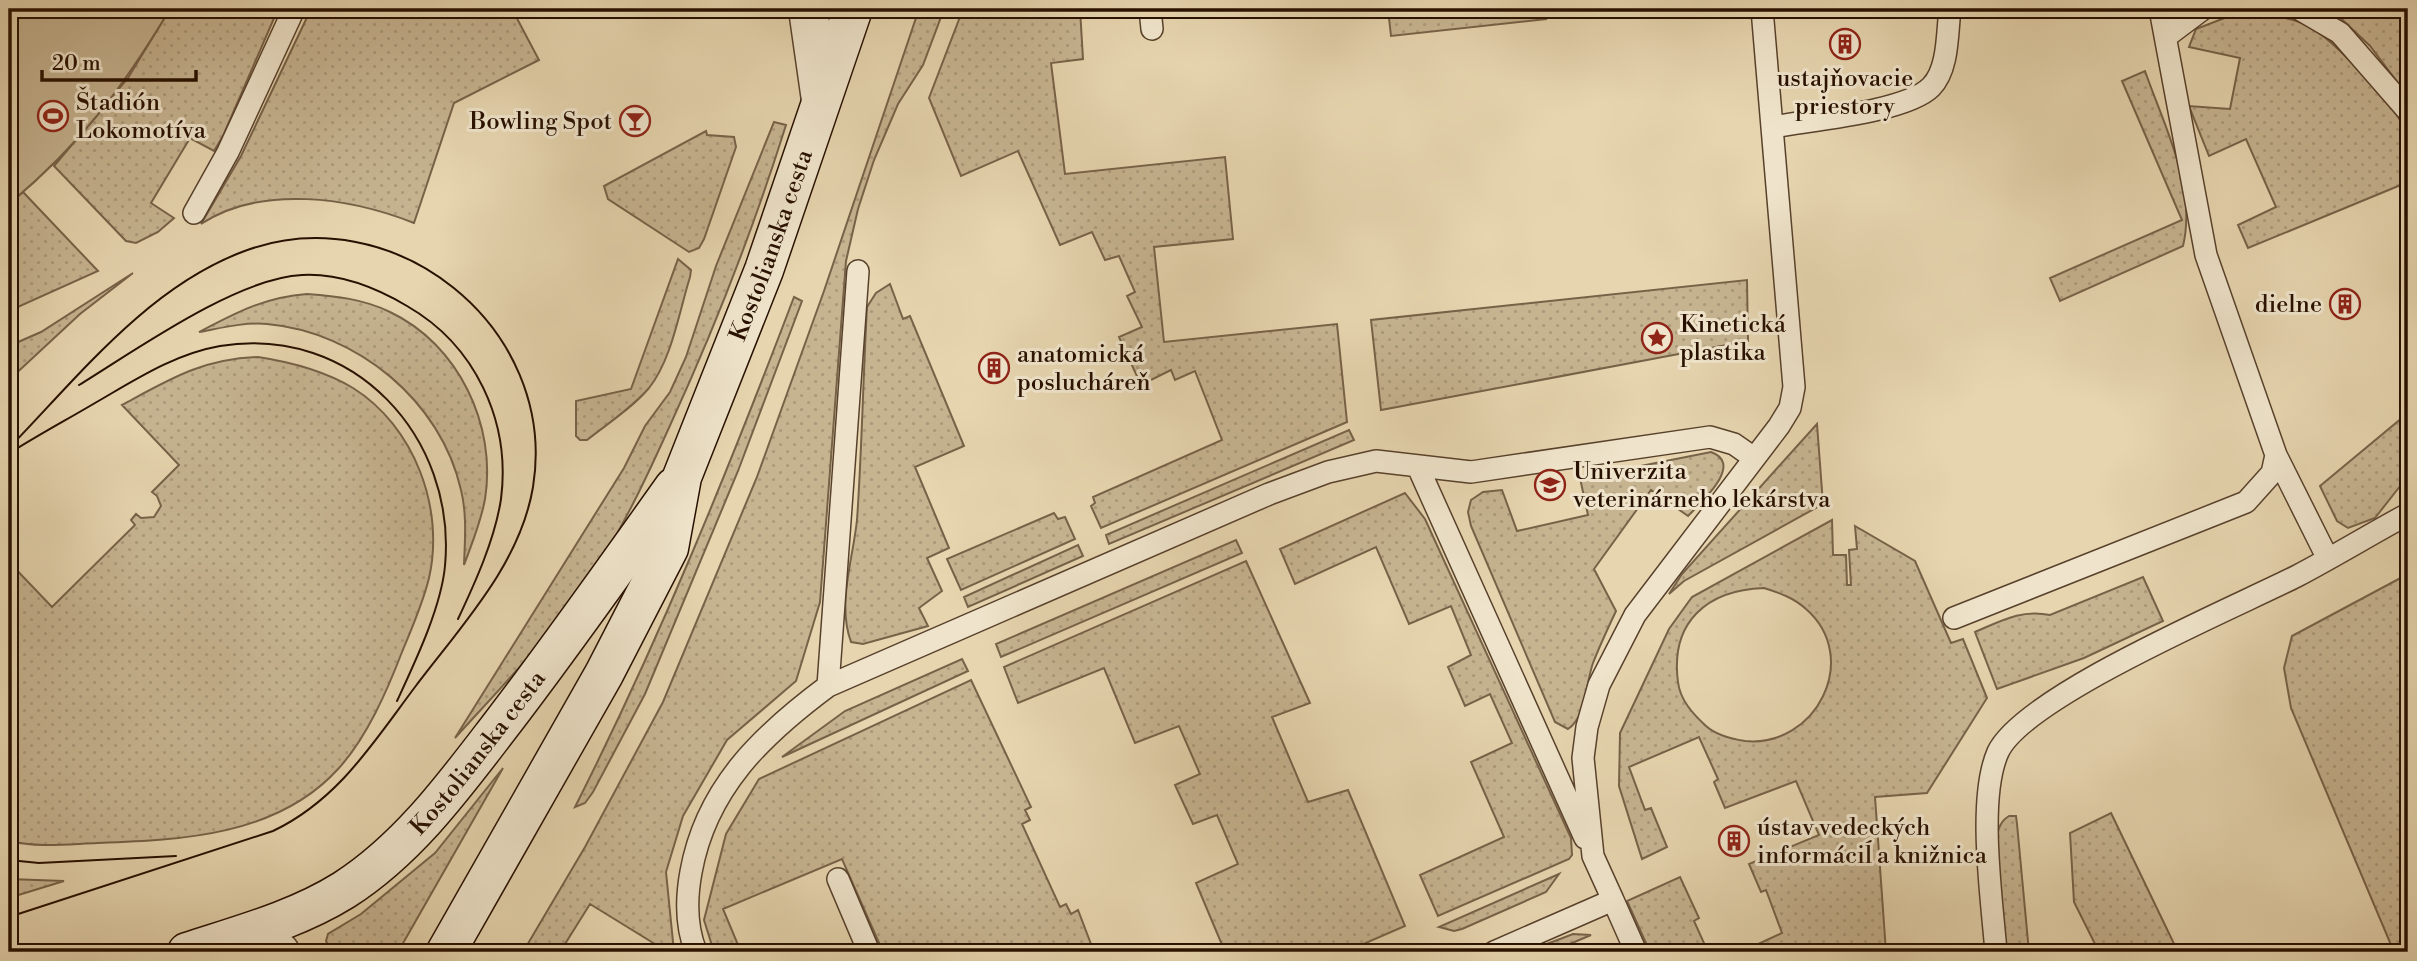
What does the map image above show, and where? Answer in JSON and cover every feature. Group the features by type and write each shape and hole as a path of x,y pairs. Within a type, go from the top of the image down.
{"street":[{"path":"808,9 821,100"},
{"name":"Kostolianska cesta","path":"446,952 604,674 669,548 682,477 764,270 853,9"},
{"name":"Kostolianska cesta","path":"196,949 290,917 343,891 387,858 458,781 547,665 682,477"},
{"name":"Kostolianska cesta","path":"196,949 253,943 280,952"}],"lane":[{"path":"194,212 228,152 294,9"},
{"path":"1593,856 1583,758 1587,727 1599,685 1635,615 1790,408 1794,387 1762,9"},
{"path":"1773,127 1898,105 1931,87 1944,59 1950,9"},
{"path":"2160,9 2206,255 2276,455 2328,559"},
{"path":"2167,36 2203,9"},
{"path":"2300,9 2340,33 2408,111"},
{"path":"828,685 858,271"},
{"path":"696,952 688,923 689,881 695,848 717,797 755,749 789,715 828,685 1269,494 1328,472 1376,461 1471,472 1710,437 1734,444 1754,458"},
{"path":"1954,618 2246,502 2272,473 2276,455"},
{"path":"1418,467 1636,952"},
{"path":"1996,952 1988,834 1990,792 1999,751 2024,721 2064,692 2328,559 2408,514"},
{"path":"838,879 869,952"},
{"path":"1494,952 1613,900"}],"shaded area":[{"name":"Štadión Lokomotíva","path":"9,9 170,9 135,65 98,114 58,159 9,204"},
{"path":"170,9 278,9 214,151 190,138 151,203 174,218 158,232 136,243 126,241 54,166 128,78"},
{"path":"311,9 512,9 539,60 454,103 414,223 363,207 307,199 251,203 225,211 201,224 241,156"},
{"path":"919,9 944,9 923,65 898,104 874,160 858,209 846,261 820,602 796,681 727,740 683,816 666,872 674,952 668,952 590,904 560,952 523,952 585,847 663,702 757,477 824,291"},
{"path":"963,9 1080,9 1083,59 1051,63 1065,174 1225,157 1233,239 1154,247 1164,342 1337,324 1347,422 1101,528 1091,506 1095,503 1093,497 1222,440 1195,371 1175,380 1171,370 1141,385 1119,337 1142,327 1127,296 1135,292 1119,256 1105,260 1092,232 1060,245 1018,151 961,176 929,98"},
{"path":"1388,9 1545,9 1546,19 1391,36"},
{"path":"2331,9 2408,9 2408,96 2370,46"},
{"path":"2240,12 2300,22 2319,33 2348,59 2391,107 2407,133 2410,151 2408,182 2248,248 2238,225 2276,207 2246,139 2209,156 2189,106 2230,109 2240,58 2189,47 2196,29"},
{"path":"2145,71 2182,179 2186,202 2183,246 2060,301 2050,278 2182,220 2122,81"},
{"path":"774,122 786,125 747,238 688,385 628,514 608,550 565,613 530,656 455,738 624,468 645,426 670,392 686,357 716,266"},
{"path":"706,131 707,135 734,137 736,147 704,239 699,248 689,252 608,199 604,186"},
{"path":"23,192 98,271 9,311 9,204"},
{"path":"678,259 691,270 690,277 674,335 657,376 649,388 627,409 587,440 580,440 576,436 576,401 631,389"},
{"path":"133,273 80,314 9,380 9,346 41,332"},
{"path":"1747,280 1748,341 1381,410 1371,320"},
{"path":"890,284 903,319 910,316 964,446 915,467 949,548 927,558 942,591 919,608 928,626 863,644 851,642 845,612 857,520 867,307 876,293"},
{"path":"307,294 360,301 390,312 414,326 435,344 468,390 485,443 487,471 483,508 464,565 464,508 451,458 435,428 415,400 390,377 363,357 332,341 300,330 258,324 199,332 264,302"},
{"path":"794,297 802,301 738,471 645,694 593,792 585,803 575,807 664,619 744,427"},
{"path":"258,357 307,368 353,388 374,404 393,424 420,471 432,524 433,551 429,578 413,625 375,713 349,756 315,791 258,821 227,830 163,840 54,845 9,841 9,562 52,607 135,525 131,520 136,514 141,518 154,517 161,506 152,492 179,465 122,405 171,379 203,366"},
{"path":"2408,413 2408,476 2375,518 2348,528 2337,521 2320,486"},
{"path":"1817,424 1823,504 1684,581 1669,594 1682,574"},
{"path":"1349,430 1354,440 1109,544 1106,535"},
{"path":"1711,452 1720,458 1723,465 1722,474 1710,493 1688,516 1651,490 1594,569 1616,611 1593,663 1579,717 1568,729 1555,722 1471,526 1468,512 1471,500 1483,492 1502,490 1517,531 1588,515 1580,478"},
{"path":"1405,493 1425,519 1571,838 1572,855 1569,859 1438,916 1420,875 1504,837 1471,762 1512,743 1490,694 1465,706 1448,667 1471,655 1451,606 1409,624 1376,547 1295,584 1280,549"},
{"path":"1054,513 1058,519 1065,517 1075,539 961,590 947,559"},
{"path":"1832,520 1833,555 1846,555 1847,585 1851,585 1849,550 1857,549 1855,526 1915,561 1951,643 1963,639 1987,698 1927,793 1875,797 1886,952 1741,952 1782,933 1766,890 1761,892 1749,864 1819,835 1796,781 1725,808 1714,782 1718,779 1699,737 1629,767 1645,810 1651,808 1667,847 1642,859 1619,786 1620,733 1669,629 1692,597","holes":["1764,588 1801,605 1822,629 1830,651 1830,674 1823,696 1810,715 1792,730 1770,739 1745,741 1714,732 1692,712 1679,689 1677,661 1680,642 1697,613 1725,595"]},
{"path":"1236,540 1242,553 1001,657 996,644"},
{"path":"1078,545 1083,556 968,607 964,597"},
{"path":"1246,561 1310,703 1272,717 1308,802 1348,790 1405,926 1345,952 1225,952 1196,883 1238,864 1217,815 1193,824 1175,785 1200,774 1179,726 1135,743 1104,668 1018,703 1004,667"},
{"path":"2408,574 2408,952 2394,952 2291,708 2284,668 2292,636"},
{"path":"2143,577 2163,621 2084,658 1997,689 1975,632 2020,615 2050,615"},
{"path":"962,659 968,671 782,757 845,711"},
{"path":"971,680 1031,807 1025,810 1030,820 1022,824 1060,907 1066,904 1071,914 1078,910 1094,952 883,952 842,859 723,909 741,952 714,952 704,920 726,834 759,779"},
{"path":"503,768 398,952 331,952 326,941 328,934 361,914 435,853"},
{"path":"2111,813 2178,952 2099,952 2074,902 2070,833"},
{"path":"2009,816 2016,816 2029,952 2006,952 1996,849 2000,826"},
{"path":"1559,874 1546,892 1462,929 1454,931 1439,927"},
{"path":"1680,877 1699,918 1694,921 1708,952 1650,952 1627,901"},
{"path":"9,879 64,881 9,898"},
{"path":"1573,934 1591,935 1551,952 1526,952"}],"tram line":[{"path":"9,448 116,337 175,288 242,252 299,239 354,242 407,259 453,288 492,327 520,375 534,429 533,487 526,516 502,569 469,618 384,729 335,787 296,818 273,831 9,917"},
{"path":"79,385 187,318 218,302 276,279 302,275 330,276 370,287 407,306 431,322 452,342 469,364 494,414 500,441 503,470 498,514 484,560 458,619"},
{"path":"13,451 171,361 220,346 268,344 313,353 353,372 387,399 414,434 434,474 444,519 443,582 426,635 397,701"},
{"path":"9,860 39,863 176,856"}],"place":[{"name":"ustajňovacie priestory","path":"1845,44"},
{"name":"Štadión Lokomotíva","path":"53,116"},
{"name":"Bowling Spot","path":"635,121"},
{"name":"dielne","path":"2345,304"},
{"name":"Kinetická plastika","path":"1657,338"},
{"name":"anatomická poslucháreň","path":"994,368"},
{"name":"Univerzita veterinárneho lekárstva","path":"1550,485"},
{"name":"ústav vedeckých informáciĺ a knižnica","path":"1734,841"}]}
